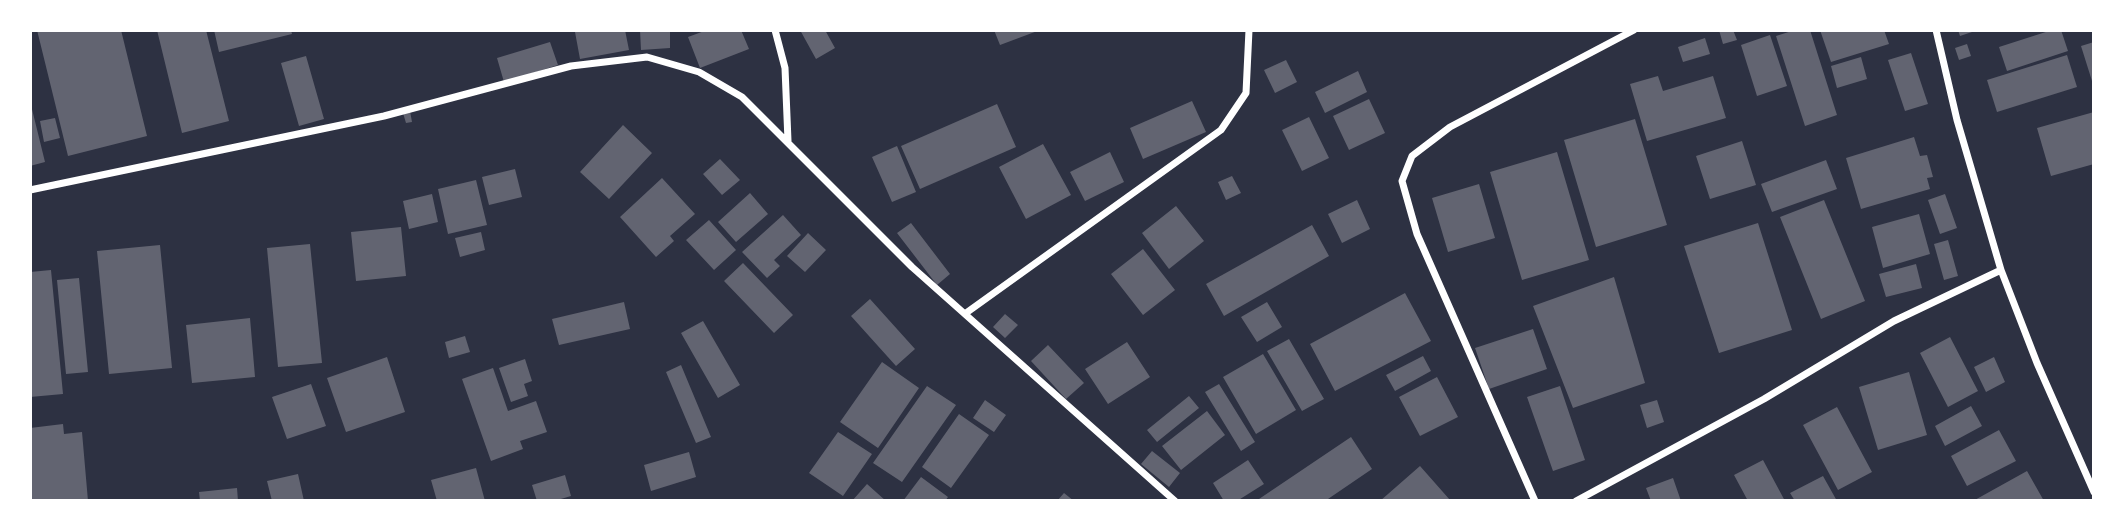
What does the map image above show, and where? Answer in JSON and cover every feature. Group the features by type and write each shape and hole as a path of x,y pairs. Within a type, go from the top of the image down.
{"street":[{"path":"775,30 785,68 788,141"},
{"path":"966,313 1222,130 1245,93 1248,30"},
{"path":"1535,501 1417,234 1402,181 1412,156 1450,127 1634,30"},
{"path":"1936,30 1957,120 2001,270 2037,363 2094,492"},
{"path":"30,190 384,116 571,66 647,57 699,72 742,97 912,267 1175,501"},
{"path":"1576,501 1764,399 1894,321 2001,270"}],"building":[{"path":"37,30 121,30 147,136 68,156"},
{"path":"157,30 206,30 229,121 182,133"},
{"path":"214,30 291,30 292,34 219,52"},
{"path":"625,30 629,50 580,59 575,32"},
{"path":"640,30 670,30 670,48 641,50"},
{"path":"707,30 741,30 749,49 700,68 688,37"},
{"path":"800,30 825,30 835,48 816,59"},
{"path":"994,30 1040,30 1000,45"},
{"path":"1719,30 1733,30 1737,40 1723,44"},
{"path":"1795,30 1810,30 1837,115 1805,126 1776,36"},
{"path":"1820,30 1884,30 1889,44 1831,62"},
{"path":"1958,30 1978,30 1960,36"},
{"path":"2052,30 2061,30 2068,51 2007,71 1999,47"},
{"path":"1770,35 1787,86 1757,96 1741,45"},
{"path":"1705,38 1710,54 1683,62 1678,47"},
{"path":"550,42 558,65 504,82 497,58"},
{"path":"2094,42 2094,81 2092,81 2081,46"},
{"path":"1967,44 1971,56 1959,60 1955,48"},
{"path":"1911,53 1928,104 1905,111 1888,60"},
{"path":"2067,55 2077,87 1997,112 1987,80"},
{"path":"306,56 324,119 299,126 281,63"},
{"path":"1861,57 1867,79 1837,88 1831,66"},
{"path":"1286,60 1297,82 1275,93 1264,70"},
{"path":"1358,71 1367,92 1325,113 1315,92"},
{"path":"1658,76 1663,91 1713,76 1726,118 1647,141 1630,84"},
{"path":"1369,99 1385,133 1349,150 1333,116"},
{"path":"30,101 45,162 30,166"},
{"path":"1192,101 1206,132 1143,159 1130,128"},
{"path":"997,104 1016,147 920,189 901,146"},
{"path":"410,111 412,122 406,123 403,113"},
{"path":"2094,112 2094,164 2051,176 2037,128"},
{"path":"1309,117 1329,158 1302,171 1282,130"},
{"path":"55,118 60,138 44,142 40,121"},
{"path":"1635,119 1667,225 1596,247 1564,140"},
{"path":"623,125 652,153 609,199 580,172"},
{"path":"1914,137 1920,156 1927,155 1933,177 1927,178 1930,189 1861,209 1846,158"},
{"path":"1742,141 1756,185 1710,199 1696,156"},
{"path":"1043,144 1071,195 1026,219 999,167"},
{"path":"897,146 916,192 892,202 872,157"},
{"path":"1110,152 1124,182 1085,201 1070,172"},
{"path":"1557,152 1589,260 1522,280 1490,172"},
{"path":"720,159 740,180 722,195 703,174"},
{"path":"1826,160 1837,189 1772,212 1761,184"},
{"path":"515,169 522,197 489,205 482,177"},
{"path":"1232,176 1241,193 1226,200 1218,182"},
{"path":"662,178 695,214 670,236 674,241 656,257 620,217"},
{"path":"476,180 487,225 448,234 438,189"},
{"path":"1479,184 1495,238 1448,252 1432,198"},
{"path":"750,193 768,214 736,242 718,222"},
{"path":"432,194 438,222 409,229 403,201"},
{"path":"1945,194 1957,228 1940,234 1928,200"},
{"path":"1357,200 1370,229 1342,243 1328,214"},
{"path":"1824,200 1865,301 1821,319 1780,217"},
{"path":"1176,206 1204,241 1169,269 1142,233"},
{"path":"1919,214 1930,254 1883,268 1872,227"},
{"path":"783,215 801,235 774,260 780,266 767,278 742,252"},
{"path":"709,220 736,250 714,270 686,240"},
{"path":"911,223 950,274 937,285 897,233"},
{"path":"1758,223 1792,330 1719,353 1684,246"},
{"path":"1312,225 1329,256 1224,316 1206,284"},
{"path":"401,227 406,276 356,281 351,232"},
{"path":"481,232 485,250 460,257 455,238"},
{"path":"808,233 826,250 805,272 787,256"},
{"path":"1948,240 1958,276 1944,280 1934,244"},
{"path":"310,244 322,363 278,367 267,248"},
{"path":"160,245 172,368 109,374 97,251"},
{"path":"1143,249 1175,290 1143,315 1111,274"},
{"path":"743,263 793,315 774,333 724,281"},
{"path":"1916,264 1922,288 1886,297 1879,274"},
{"path":"51,270 63,394 30,397 30,272"},
{"path":"1614,277 1645,383 1573,408 1533,306"},
{"path":"79,278 88,372 66,374 57,280"},
{"path":"1405,293 1431,341 1335,391 1310,344"},
{"path":"870,299 915,349 896,366 851,316"},
{"path":"624,302 630,329 559,345 552,319"},
{"path":"1267,302 1282,327 1257,342 1241,317"},
{"path":"1005,314 1018,325 1005,338 993,327"},
{"path":"250,318 255,377 192,383 186,325"},
{"path":"703,321 740,385 718,398 681,333"},
{"path":"1533,329 1547,369 1489,389 1475,348"},
{"path":"465,336 470,352 449,358 445,342"},
{"path":"1950,337 1978,391 1948,407 1920,353"},
{"path":"1289,339 1324,399 1302,411 1267,351"},
{"path":"1127,342 1150,377 1108,404 1085,369"},
{"path":"1048,345 1084,383 1066,399 1031,361"},
{"path":"1263,354 1296,410 1256,434 1223,377"},
{"path":"1423,356 1431,371 1395,391 1386,375"},
{"path":"387,357 405,412 346,432 327,378"},
{"path":"1994,357 2005,382 1986,392 1974,367"},
{"path":"525,359 532,381 524,384 528,396 511,402 499,368"},
{"path":"882,362 919,388 878,448 840,422"},
{"path":"681,365 711,437 696,443 666,372"},
{"path":"493,368 508,411 536,401 547,432 520,441 523,449 491,461 462,379"},
{"path":"1909,372 1927,435 1878,450 1859,387"},
{"path":"1437,377 1458,417 1420,436 1399,397"},
{"path":"311,384 326,426 287,439 272,397"},
{"path":"1219,384 1255,442 1241,451 1205,392"},
{"path":"927,386 956,405 902,482 873,463"},
{"path":"1560,386 1585,460 1553,471 1527,397"},
{"path":"1189,396 1199,408 1157,442 1147,430"},
{"path":"985,400 1006,415 994,432 973,418"},
{"path":"1657,400 1664,422 1647,428 1640,405"},
{"path":"1971,406 1982,426 1945,446 1935,426"},
{"path":"1837,407 1872,472 1838,490 1803,425"},
{"path":"1207,411 1225,435 1181,470 1162,446"},
{"path":"959,414 989,435 951,488 922,467"},
{"path":"63,424 64,434 82,432 88,501 30,501 30,428"},
{"path":"1999,430 2016,461 1967,486 1951,456"},
{"path":"838,432 872,454 843,496 809,473"},
{"path":"1351,437 1372,469 1328,499 1329,501 1259,499"},
{"path":"1152,451 1180,473 1169,487 1141,464"},
{"path":"689,452 696,477 651,491 644,465"},
{"path":"1248,460 1264,484 1237,501 1224,501 1213,483"},
{"path":"1763,460 1785,501 1748,501 1734,475"},
{"path":"1420,466 1450,500 1380,501"},
{"path":"476,468 485,501 437,501 431,480"},
{"path":"2027,471 2044,501 1973,501"},
{"path":"298,474 304,501 272,501 267,481"},
{"path":"565,475 571,496 554,501 537,501 532,485"},
{"path":"1823,476 1837,501 1795,501 1790,493"},
{"path":"921,477 948,497 945,501 903,501"},
{"path":"1673,478 1681,501 1651,501 1646,488"},
{"path":"867,484 886,501 852,501"},
{"path":"237,488 238,501 200,501 199,492"},
{"path":"1064,493 1074,501 1057,501"}]}
